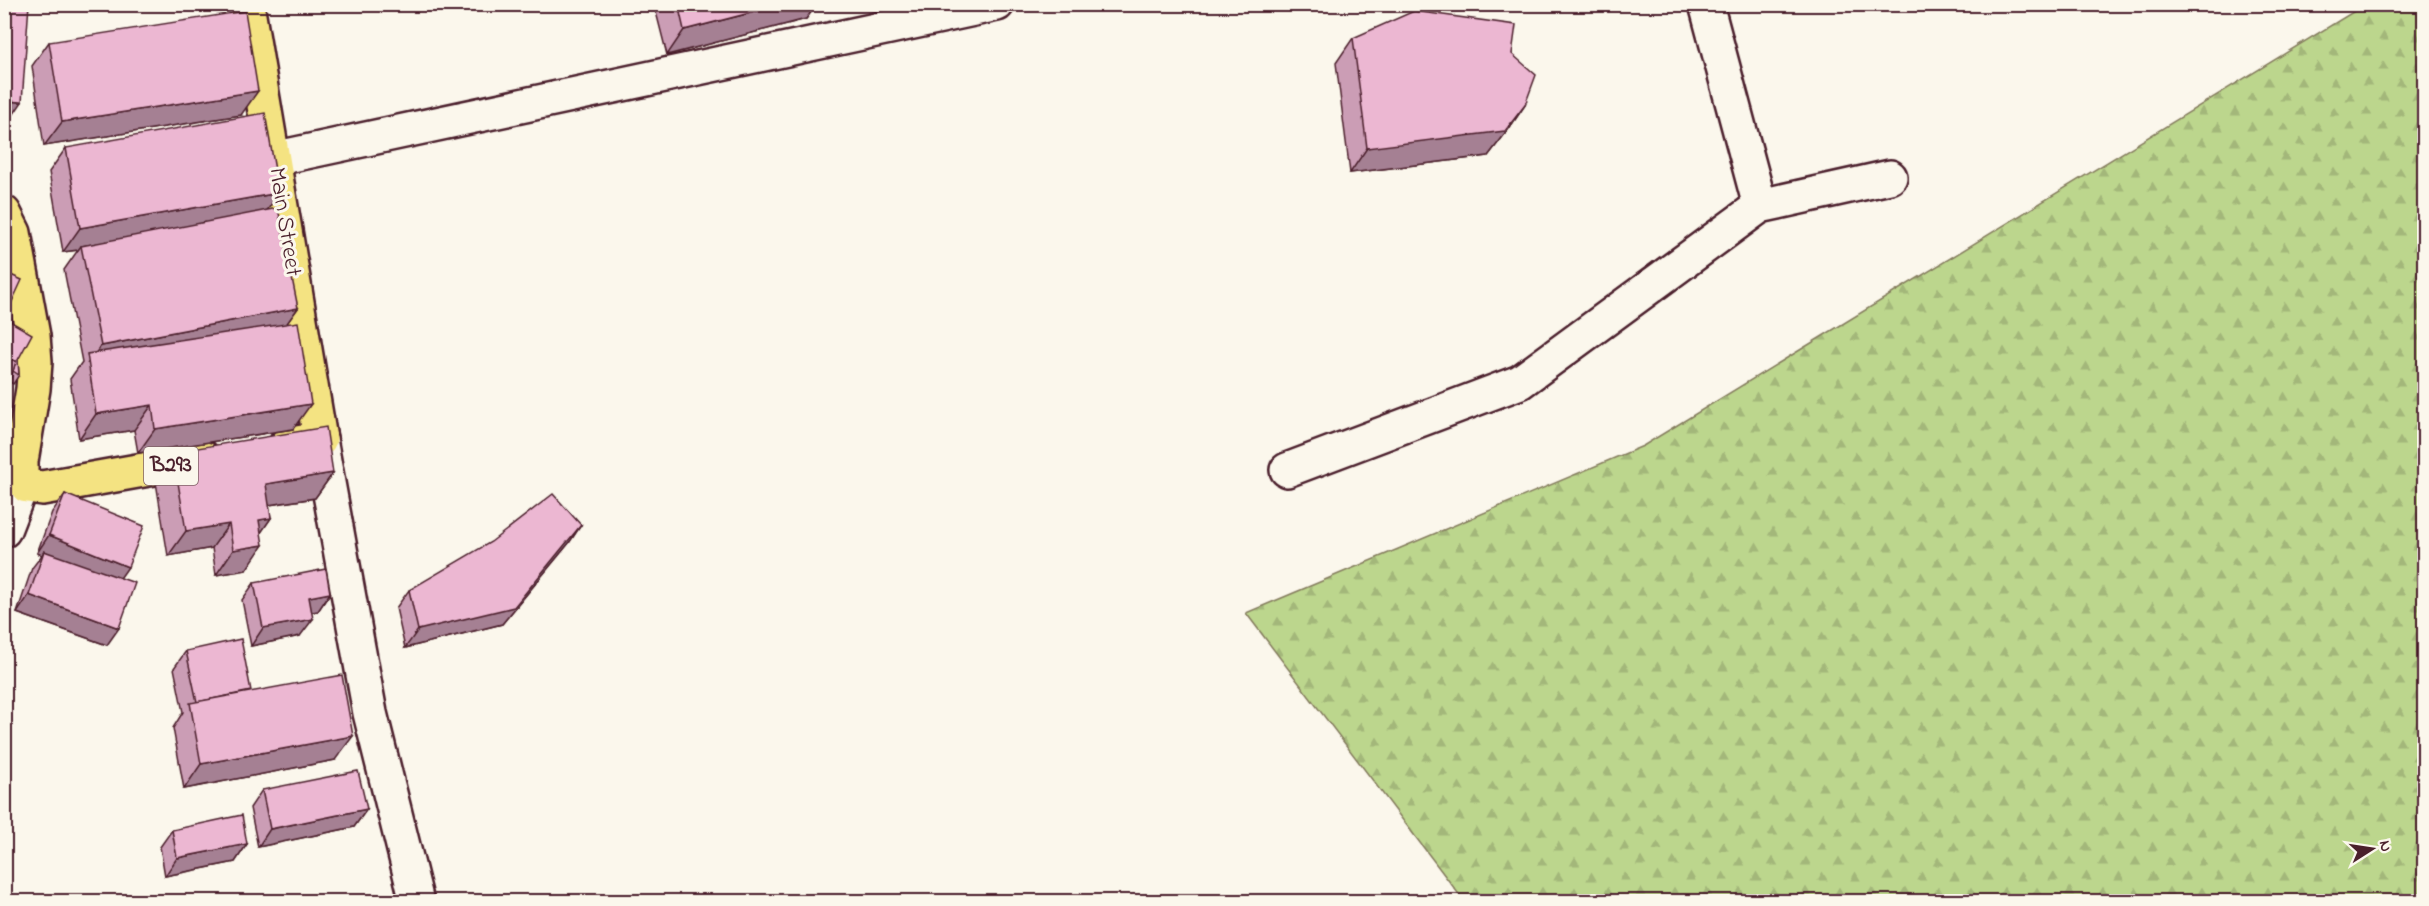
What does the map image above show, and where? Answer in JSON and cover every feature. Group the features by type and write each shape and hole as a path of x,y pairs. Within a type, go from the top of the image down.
{"main road":[{"name":"Main Street","path":"247,4 320,439"},
{"path":"4,213 14,233 33,336 35,362 33,389 21,461 24,481"},
{"name":"B293","path":"24,481 27,486 42,488 320,439"}],"street":[{"path":"273,159 997,4"},
{"path":"1706,4 1760,206"},
{"path":"1287,470 1520,382 1760,206 1890,177"},
{"path":"320,439 370,713 417,902"},
{"path":"4,530 24,481"}],"green space":[{"path":"2366,4 2424,5 2424,901 1464,901 1246,613 1643,446"}],"building":[{"path":"4,4 29,4 22,102 4,101"},
{"path":"678,4 785,4 684,30"},
{"path":"245,11 258,91 62,122 49,42"},
{"path":"1414,11 1516,25 1512,54 1536,75 1525,105 1505,131 1367,148 1353,38"},
{"path":"265,113 279,193 80,228 66,148"},
{"path":"4,192 12,196 4,215"},
{"path":"278,208 298,308 101,346 81,246"},
{"path":"4,272 22,280 4,319"},
{"path":"8,320 32,334 18,360 19,375 13,371 16,361 4,358 4,327"},
{"path":"298,322 311,404 155,429 152,405 96,414 87,354"},
{"path":"4,358 16,361 4,401"},
{"path":"326,427 333,473 266,484 271,518 259,520 263,545 233,550 229,524 186,531 173,452"},
{"path":"65,494 144,526 128,567 49,535"},
{"path":"553,494 581,525 514,607 418,630 409,590 491,542"},
{"path":"44,551 135,583 119,628 29,595"},
{"path":"326,569 330,593 309,597 313,619 263,628 254,583"},
{"path":"241,639 251,691 197,702 186,651"},
{"path":"342,675 353,736 201,764 190,703"},
{"path":"358,771 367,809 270,829 262,790"},
{"path":"242,815 247,844 177,858 172,830"}]}
